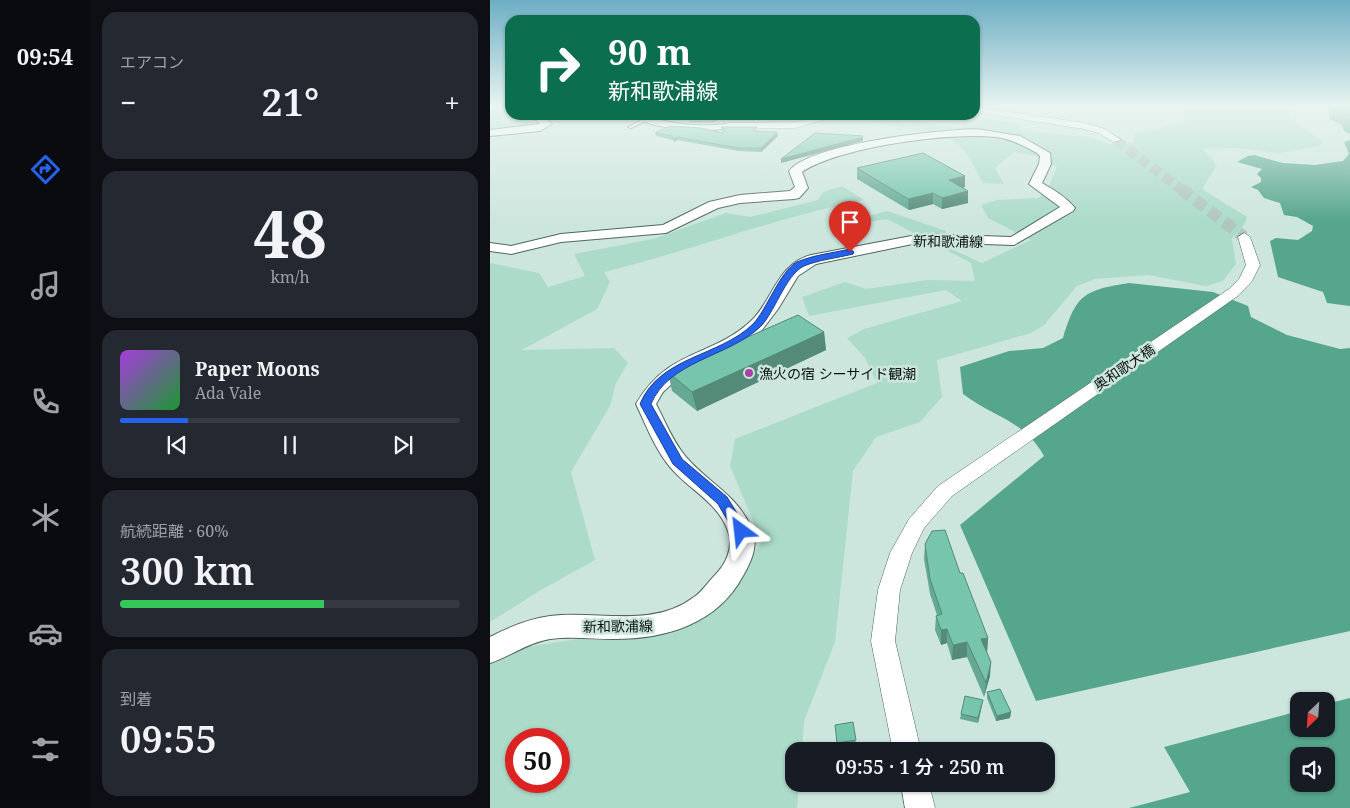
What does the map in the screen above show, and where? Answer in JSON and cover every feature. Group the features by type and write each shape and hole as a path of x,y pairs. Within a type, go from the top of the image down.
{"main road":[{"name":"新和歌浦線","path":"490,247 511,250 561,238 666,229 714,205 729,200 794,195 802,188 795,171 810,161 888,145"},
{"name":"新和歌浦線","path":"490,651 521,633 566,627 654,628 689,616 717,595 740,562 741,531 723,501 678,461 646,404 651,392 672,372 732,342 757,326 780,288 799,265 820,258 922,238 992,242 1014,240 1068,208 1055,196 1035,184 1047,160 1046,155 1040,150 1025,145"}],"street":[{"name":"奥和歌大橋","path":"906,742 883,640 889,590 901,554 916,524 945,491 1234,292 1245,281 1253,265 1244,237"},
{"path":"917,792 920,808"}],"shaded area":[{"path":"958,145 1321,145 1279,153 1236,148 1203,149 1217,165 1202,189 1247,217 1244,225 1232,239 1236,264 1223,281 1206,286 1148,275 1095,279 1077,286 1044,325 1031,333 937,360 942,397 920,422 876,437 853,471 835,642 804,721 803,742 785,742 785,792 798,792 797,808 490,808 490,648 532,646 703,620 762,542 730,466 735,439 877,383 865,358 847,338 864,329 962,301 946,290 809,316 802,297 845,282 866,289 927,280 975,281 971,263 887,219 847,225 846,222 887,211 946,231 949,248 982,263 1031,240 988,218 981,205 997,200 1039,198 1049,186 1057,167 1036,156 1014,152 995,168 1004,184 983,183 966,152"},
{"path":"1345,145 1350,145 1350,306 1327,303 1323,292 1278,277 1270,241 1276,238 1298,240 1312,231 1313,226 1297,217 1284,215 1280,203 1264,198 1258,190 1251,187 1261,182 1261,178 1257,174 1262,169 1237,162 1254,155 1283,163 1315,165 1343,161 1349,154"},
{"path":"842,186 864,200 798,215 637,264 604,272 610,282 597,309 522,350 614,348 628,363 616,383 610,406 571,472 595,560 541,590 490,622 490,263 539,273 548,287 585,276 574,254 653,239 726,213 750,217 818,200 823,192"},
{"path":"1129,283 1213,292 1248,306 1251,317 1287,335 1340,349 1350,348 1350,631 1036,701 960,525 1044,456 1027,434 963,394 960,367 1009,351 1043,348 1063,338 1073,312 1084,297 1102,288"},
{"path":"1350,698 1350,808 1129,808 1190,792 1164,747 1290,713 1290,738 1335,738 1335,702"}],"building":[{"path":"720,145 764,145 761,148 739,148"},
{"path":"800,145 834,145 781,159"},
{"path":"923,153 965,176 949,180 968,191 942,198 933,193 908,199 857,168"},
{"path":"798,315 824,332 692,392 668,372"},
{"path":"945,530 960,573 963,573 988,638 981,639 991,662 986,683 967,642 953,645 947,629 941,630 936,616 942,614 930,579 925,544 932,531"},
{"path":"1000,689 1011,712 997,716 987,692"},
{"path":"965,696 983,700 978,718 961,714"},
{"path":"853,722 856,740 837,742 835,725"}],"tunnel":[{"path":"1122,145 1182,190"},
{"path":"1181,189 1244,237"}],"place":[{"name":"漁火の宿 シーサイド観潮","path":"749,373"}],"route":[{"path":"741,531 723,501 678,461 646,404 651,392 672,372 732,342 757,326 789,274 799,265 811,260 850,252"}]}
